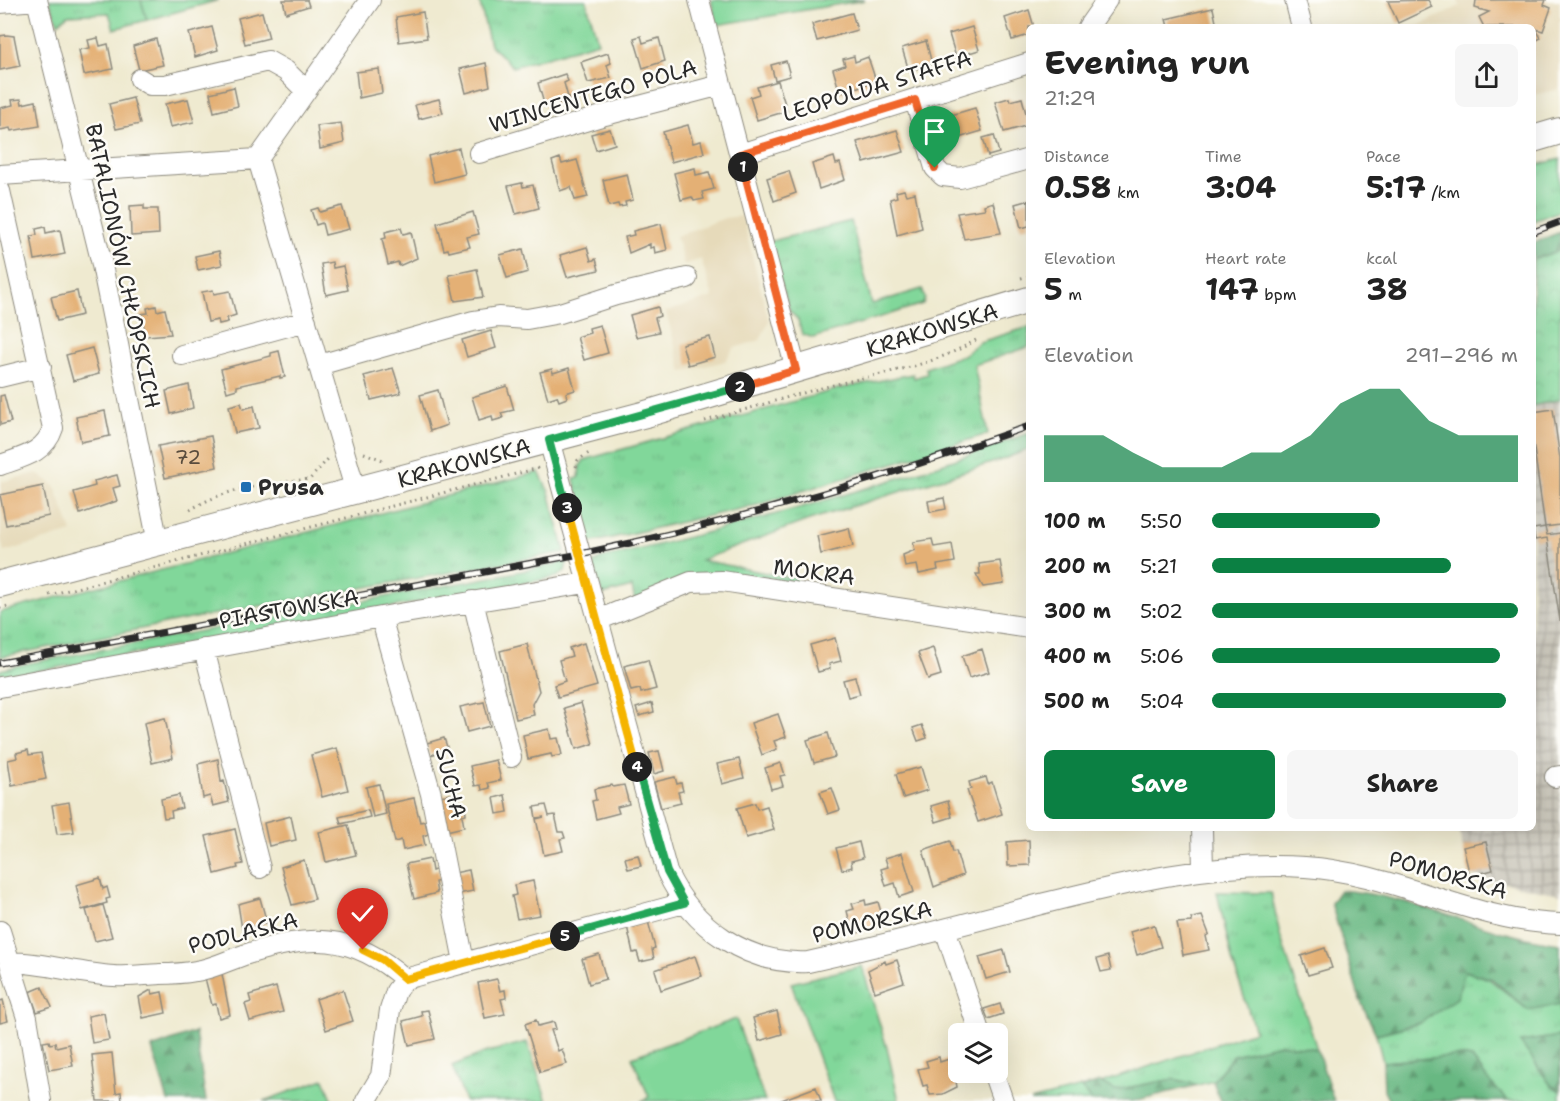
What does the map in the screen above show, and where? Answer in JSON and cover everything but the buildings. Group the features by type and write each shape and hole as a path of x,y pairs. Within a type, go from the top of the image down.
{"main road":[{"path":"1536,138 1560,131"},
{"name":"KRAKOWSKA","path":"6,595 158,543 549,440 796,370 1026,301"}],"street":[{"path":"0,3 37,0"},
{"name":"BATALIONÓW CHŁOPSKICH","path":"37,0 80,169 158,543"},
{"path":"258,159 370,0"},
{"path":"699,0 796,370"},
{"path":"1090,24 1107,0"},
{"path":"1295,0 1301,24"},
{"path":"140,79 150,85 165,85 268,61 286,71 306,91"},
{"name":"LEOPOLDA STAFFA","path":"740,154 1026,64"},
{"name":"WINCENTEGO POLA","path":"479,153 604,115 721,85"},
{"path":"915,100 935,168 943,176 960,178 1026,160"},
{"path":"0,175 258,159"},
{"path":"258,159 356,492"},
{"path":"0,191 53,417 50,438 41,448 29,455 0,465"},
{"path":"319,365 473,321 498,317 527,319 560,313 616,295 687,278"},
{"path":"182,355 306,321"},
{"path":"0,376 41,368"},
{"name":"POMORSKA","path":"549,440 586,584 598,620 667,872 684,903 726,940 749,953 788,963 816,960 1145,879 1203,870 1277,866 1329,869 1376,879 1530,924 1560,924"},
{"name":"MOKRA","path":"598,620 691,582 722,581 1026,628"},
{"name":"PIASTOWSKA","path":"0,687 381,617 586,584"},
{"path":"473,601 511,757"},
{"name":"SUCHA","path":"381,617 431,794 464,962"},
{"path":"204,649 260,868"},
{"path":"1202,831 1203,870"},
{"path":"366,1101 381,1076 390,1010 396,991 405,979 684,903"},
{"path":"945,929 976,1023"},
{"path":"0,931 27,1018 41,1101"},
{"name":"PODLASKA","path":"10,962 40,963 115,976 159,975 198,971 277,944 309,939 334,942 363,950 383,960 405,979"},
{"path":"997,1083 1003,1101"}],"path":[{"path":"702,422 845,382 910,368 949,356 977,339"},
{"path":"360,449 375,459 384,460"},
{"path":"576,472 578,460 587,453 599,450"},
{"path":"189,511 211,497 254,486 310,479 331,452"},
{"path":"46,596 538,467 544,472"},
{"path":"0,608 6,595"}],"shaded area":[{"path":"1458,0 1560,0 1560,89 1536,94 1536,24 1422,24 1460,6"},
{"path":"742,216 769,321 760,340 734,348 725,361 682,372 666,312 713,297 701,259 684,265 676,236 725,218"},
{"path":"1560,399 1560,894 1470,876 1459,831 1536,831 1536,405"},
{"path":"37,473 55,486 72,532 4,552 0,536 0,482"}],"green space":[{"path":"49,0 141,0 147,20 114,29 109,13 68,15 58,23"},
{"path":"141,0 219,0 147,20"},
{"path":"479,0 586,0 598,42 513,67 490,45"},
{"path":"711,0 865,0 717,25"},
{"path":"1560,159 1560,211 1536,220 1536,165"},
{"path":"851,221 872,304 922,289 925,298 923,304 813,338 802,334 798,320 790,311 768,242"},
{"path":"1560,232 1560,250 1536,259 1536,242"},
{"path":"1560,250 1560,399 1536,405 1536,259"},
{"path":"1026,328 1026,348 974,365 988,434 757,505 589,543 574,479 579,478 580,466 584,460 838,389 913,374 914,378 927,374 926,368 963,355 980,342"},
{"path":"1026,434 1026,450 1001,460 809,520 701,560 786,577 801,576 791,588 702,574 635,602 632,587 602,595 593,563 600,559 817,503"},
{"path":"539,472 549,492 565,552 215,614 0,657 0,612"},
{"path":"568,559 565,571 557,577 0,678 0,670 30,663 492,577 552,565"},
{"path":"1340,890 1396,900 1505,933 1560,944 1560,1004 1528,1010 1492,979 1465,971 1457,998 1420,1023 1376,1034 1360,1000 1331,903"},
{"path":"1217,892 1271,893 1280,935 1317,1049 1280,1044 1234,1055 1213,1081 1198,1085 1174,1079 1115,1090 1100,1083 1255,1031 1232,960"},
{"path":"862,966 887,1048 899,1101 834,1101 791,983"},
{"path":"1465,971 1489,979 1528,1010 1560,1004 1560,1036 1521,1042 1550,1084 1560,1091 1560,1101 1508,1101 1487,1079 1472,1058 1457,1056 1383,1062 1376,1034 1420,1023"},
{"path":"736,1019 765,1101 642,1101 649,1097 632,1057"},
{"path":"195,1032 206,1101 168,1101 152,1048"},
{"path":"1560,1036 1560,1091 1550,1084 1520,1042"},
{"path":"527,1042 547,1101 465,1101 452,1066 484,1053"},
{"path":"1280,1044 1317,1049 1334,1101 1220,1101 1213,1081 1234,1055"},
{"path":"1457,1056 1472,1058 1487,1079 1508,1101 1389,1101 1384,1091 1383,1062"},
{"path":"324,1079 333,1101 264,1101"},
{"path":"1174,1079 1198,1085 1133,1101 1092,1101 1081,1088 1100,1082 1115,1090"},
{"path":"1081,1088 1092,1101 1030,1101"}],"railway":[{"path":"1536,231 1560,222"},
{"path":"0,663 580,554 694,528 863,481 1026,427"}],"place":[{"name":"Prusa","path":"246,487"}],"route":[{"path":"363,950 383,960 405,979 550,940 614,920 684,903 667,872 598,620 586,584 549,440 796,370 740,154 915,100 935,168"}]}
